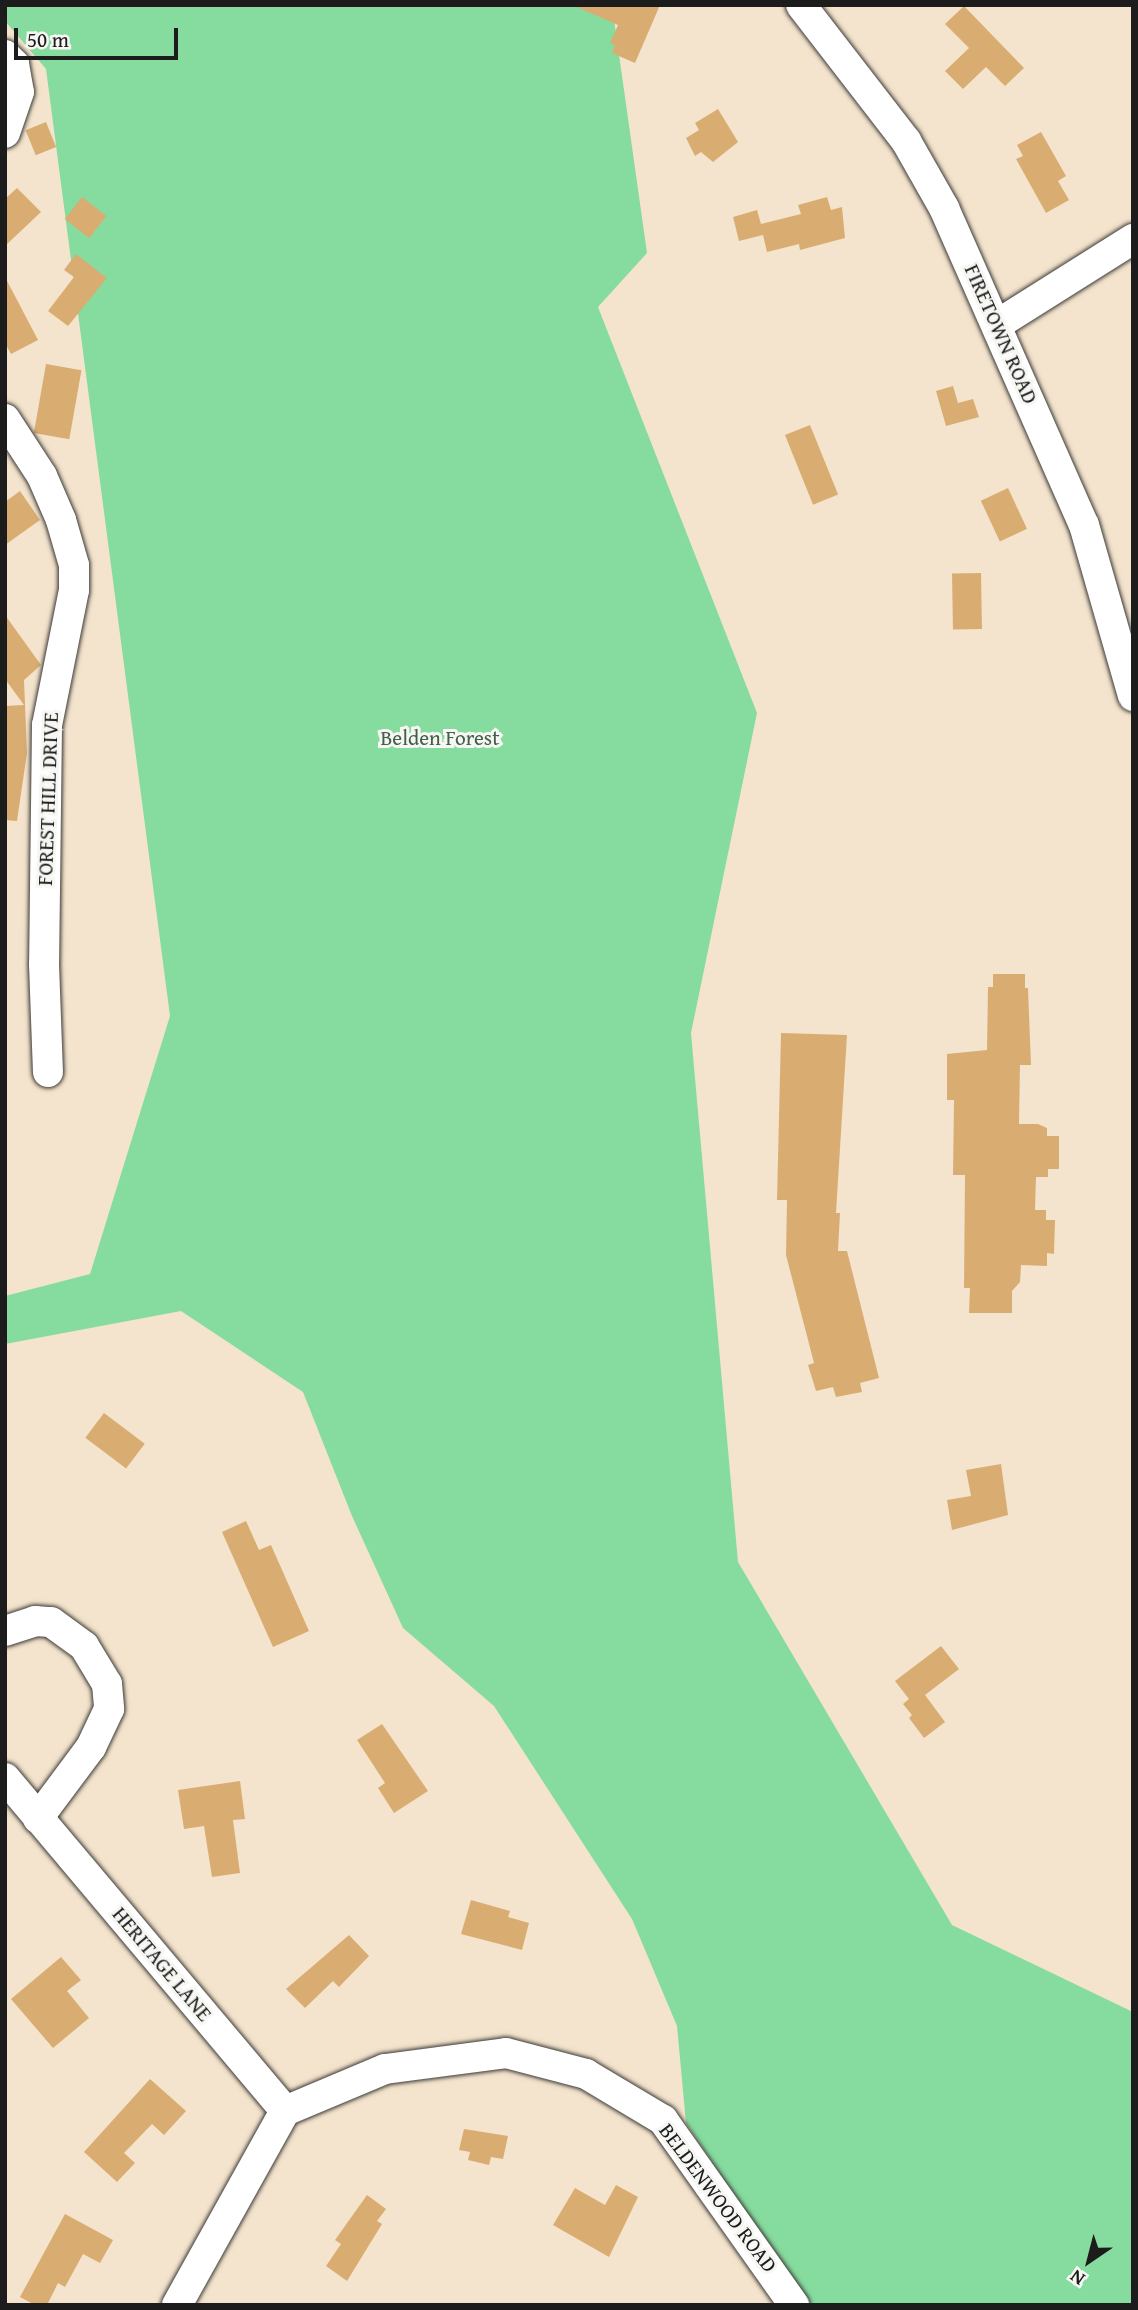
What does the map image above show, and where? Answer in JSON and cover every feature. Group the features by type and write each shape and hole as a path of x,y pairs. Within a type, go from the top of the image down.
{"street":[{"name":"FIRETOWN ROAD","path":"802,5 906,141 944,208 998,324 1084,525 1133,696"},
{"path":"5,55 14,64 19,92 5,133"},
{"path":"998,324 1133,239"},
{"name":"FOREST HILL DRIVE","path":"5,419 42,476 61,520 74,565 74,590 47,725 44,964 48,1072"},
{"path":"5,1630 27,1623 51,1622 84,1646 107,1684 109,1709 91,1747 38,1818"},
{"name":"HERITAGE LANE","path":"5,1779 285,2111"},
{"name":"BELDENWOOD ROAD","path":"285,2111 385,2068 506,2053 586,2074 663,2120 794,2305"},
{"path":"177,2305 285,2111"}],"green space":[{"name":"Belden Forest","path":"5,5 612,5 647,253 598,307 757,713 691,1033 738,1562 952,1925 1133,2012 1133,2305 807,2305 686,2123 677,2026 632,1919 494,1706 403,1628 352,1516 303,1392 181,1311 5,1344 5,1296 90,1274 170,1016 46,69 5,21"}],"building":[{"path":"572,5 660,5 635,63 612,53 615,45 610,43 618,25"},
{"path":"964,6 1024,68 1005,86 986,67 963,89 945,71 969,48 945,24"},
{"path":"718,109 738,142 713,162 701,152 695,156 686,138 699,130 695,123"},
{"path":"46,122 56,147 36,155 26,130"},
{"path":"1041,132 1066,176 1058,181 1069,200 1046,213 1016,159 1023,156 1017,145"},
{"path":"17,188 41,212 5,246 5,199"},
{"path":"82,197 106,216 89,238 65,219"},
{"path":"827,197 831,210 842,207 845,238 800,250 799,244 767,252 763,235 739,241 733,217 757,210 761,224 801,214 798,205"},
{"path":"76,254 107,278 68,326 48,311 74,277 64,270"},
{"path":"5,277 38,340 11,354 5,343"},
{"path":"46,364 81,370 69,439 34,433"},
{"path":"953,386 958,403 973,399 979,417 946,426 936,391"},
{"path":"810,425 838,495 813,505 785,435"},
{"path":"1008,488 1027,529 1000,541 981,501"},
{"path":"20,491 40,520 5,545 5,502"},
{"path":"981,573 982,629 953,629 952,574"},
{"path":"5,615 41,665 24,680 27,753 17,821 5,820 5,706 24,705 5,679"},
{"path":"993,974 1025,974 1031,1065 1020,1065 1019,1124 1038,1124 1047,1128 1047,1136 1059,1136 1059,1169 1048,1169 1048,1177 1036,1177 1035,1210 1046,1210 1046,1220 1055,1220 1054,1254 1047,1253 1047,1266 1021,1265 1020,1282 1012,1291 1012,1313 969,1313 970,1288 964,1288 965,1175 953,1175 954,1100 947,1100 947,1054 987,1050 988,987 993,987"},
{"path":"781,1033 847,1035 836,1213 840,1213 838,1251 847,1251 879,1378 860,1383 862,1392 836,1397 833,1387 816,1391 808,1365 814,1363 786,1255 787,1200 777,1200"},
{"path":"104,1413 145,1444 126,1468 85,1438"},
{"path":"1001,1464 1008,1515 952,1530 947,1500 971,1496 966,1470"},
{"path":"246,1521 259,1550 271,1545 309,1631 273,1647 222,1532"},
{"path":"941,1646 959,1669 925,1695 945,1722 924,1738 909,1718 912,1715 903,1704 909,1699 895,1681"},
{"path":"382,1724 428,1791 394,1813 378,1788 385,1783 357,1740"},
{"path":"240,1781 245,1819 233,1820 240,1873 212,1877 204,1826 184,1829 178,1790"},
{"path":"471,1900 510,1911 508,1917 529,1923 522,1950 461,1934"},
{"path":"349,1935 369,1956 339,1987 333,1981 305,2008 286,1989"},
{"path":"61,1957 81,1980 67,1991 89,2018 53,2048 11,1999"},
{"path":"150,2079 186,2111 164,2135 152,2124 124,2153 135,2163 117,2182 84,2152"},
{"path":"464,2129 508,2136 503,2159 491,2157 489,2165 468,2160 470,2152 459,2150"},
{"path":"616,2185 638,2197 609,2257 553,2225 575,2188 605,2205"},
{"path":"367,2195 386,2209 377,2221 382,2224 347,2281 326,2266 341,2244 335,2240"},
{"path":"65,2214 113,2240 100,2263 83,2254 65,2287 58,2283 47,2305 35,2305 20,2297"}]}
